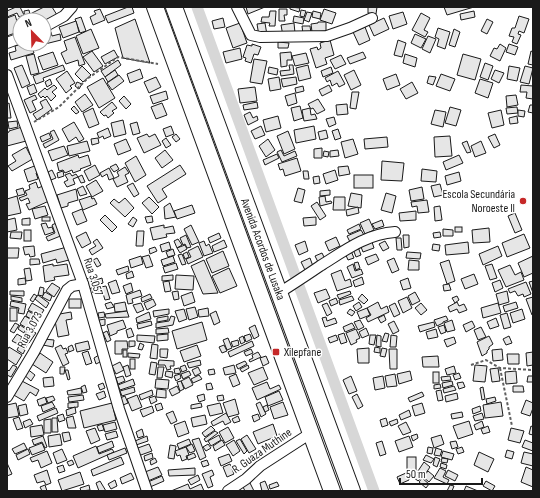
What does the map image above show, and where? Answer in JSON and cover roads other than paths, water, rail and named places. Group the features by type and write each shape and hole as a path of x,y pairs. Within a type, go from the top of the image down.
{"main road":[{"name":"Avenida Acordos de Lusaka","path":"155,7 332,491"},
{"name":"Avenida Acordos de Lusaka","path":"174,7 352,491"}],"street":[{"path":"52,23 64,16 72,7"},
{"path":"237,7 250,35 260,37 327,36 372,18"},
{"name":"Rua 3.057","path":"7,74 83,284 119,409 147,491"},
{"path":"279,293 346,249 365,239 383,233 395,232"},
{"name":"Rua 3.073","path":"7,397 34,352 67,290 72,286 83,284"},
{"name":"R. Guaza Muthine","path":"228,491 246,479 260,466 312,433"}],"waterway":[{"path":"197,7 374,491"}],"place":[{"name":"Escola Secundária Noroeste II","path":"523,201"},
{"name":"Xilepfane","path":"276,352"}]}
